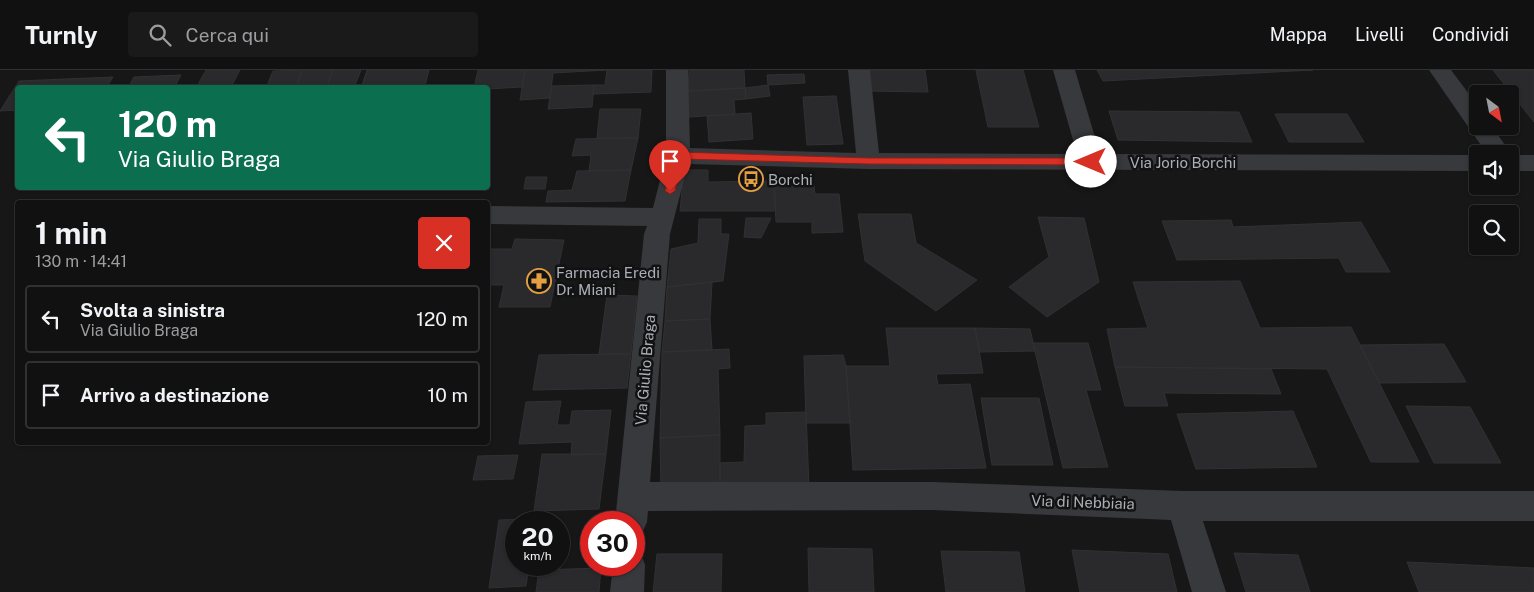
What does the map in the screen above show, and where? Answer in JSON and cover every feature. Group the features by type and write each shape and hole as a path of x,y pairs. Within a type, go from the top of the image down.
{"street":[{"name":"Via Giulio Braga","path":"632,510 657,234 678,156 677,70"},
{"path":"859,70 868,161"},
{"path":"1064,70 1091,162"},
{"path":"1440,70 1469,110"},
{"name":"Via Jorio Borchi","path":"678,156 868,161 1091,162 1393,153 1469,161"},
{"path":"1519,162 1534,163"},
{"path":"490,216 661,217"},
{"name":"Via di Nebbiaia","path":"632,510 932,496 1183,506 1534,506"},
{"path":"1183,506 1209,592"},
{"path":"627,592 628,576"}],"building":[{"path":"206,70 240,70 232,85 198,85"},
{"path":"302,70 333,70 327,85 297,85"},
{"path":"302,70 297,85 267,85 273,71"},
{"path":"333,70 361,70 355,85 327,85"},
{"path":"367,70 429,70 425,85 362,85"},
{"path":"478,70 525,70 522,87 490,89 490,85 475,85"},
{"path":"525,70 607,70 553,73 550,98 520,100"},
{"path":"607,70 652,70 651,92 593,94 594,85 605,85"},
{"path":"689,70 744,70 745,88 688,91"},
{"path":"866,70 925,70 928,92 866,91"},
{"path":"976,70 1023,70 1039,127 988,127"},
{"path":"1097,70 1313,70 1103,81"},
{"path":"1493,70 1534,70 1534,122 1519,103 1519,85 1505,85"},
{"path":"804,74 805,83 768,85 767,75"},
{"path":"181,75 176,85 130,85 134,77"},
{"path":"113,77 108,85 16,85 19,81"},
{"path":"594,85 592,107 548,109 552,86"},
{"path":"768,85 770,96 746,99 745,88"},
{"path":"15,87 15,110 0,111"},
{"path":"745,88 746,99 734,100 735,114 689,117 688,91"},
{"path":"836,96 843,144 807,145 803,97"},
{"path":"600,109 641,109 638,138 597,138"},
{"path":"1109,111 1239,112 1252,142 1118,140"},
{"path":"751,113 753,139 709,142 707,116"},
{"path":"1275,114 1347,114 1364,142 1289,142"},
{"path":"638,138 631,170 589,171 591,155 572,156 576,139"},
{"path":"631,170 625,201 546,202 548,191 572,190 577,171"},
{"path":"684,170 708,170 708,182 774,181 776,211 680,211"},
{"path":"526,177 547,177 545,189 524,189"},
{"path":"813,180 815,194 839,194 843,232 812,233 812,222 776,222 774,181"},
{"path":"858,214 911,214 916,243 977,280 936,311 865,261"},
{"path":"1038,217 1084,218 1099,282 1047,317 1009,287 1049,257"},
{"path":"746,218 771,218 761,238 744,237"},
{"path":"699,219 721,219 721,234 729,234 723,281 667,287 671,249 698,243"},
{"path":"1231,220 1233,227 1361,222 1390,272 1346,272 1339,258 1177,260 1162,221"},
{"path":"515,239 564,240 550,307 499,307 504,285 490,285 490,249 512,249"},
{"path":"1240,281 1260,328 1351,327 1419,462 1371,462 1327,369 1115,367 1107,329 1148,328 1133,282"},
{"path":"712,282 710,319 665,321 667,287"},
{"path":"607,295 637,296 631,354 599,354"},
{"path":"710,319 712,350 662,352 665,321"},
{"path":"886,328 975,328 983,373 936,374 938,385 970,384 986,468 853,470 846,366 890,366"},
{"path":"975,328 1030,329 1035,351 980,352"},
{"path":"1033,343 1088,343 1101,390 1086,390 1108,467 1063,468"},
{"path":"1444,344 1466,382 1379,383 1360,345"},
{"path":"729,349 730,368 718,369 720,435 660,438 662,352"},
{"path":"631,354 627,388 533,390 539,355"},
{"path":"843,355 846,366 850,423 806,423 804,356"},
{"path":"1115,367 1271,369 1281,394 1164,393 1168,406 1125,406"},
{"path":"981,398 1039,398 1053,465 992,465"},
{"path":"561,401 557,425 570,425 572,411 611,410 606,454 571,455 572,442 519,444 526,402"},
{"path":"1406,406 1470,407 1501,463 1434,463"},
{"path":"1293,411 1317,467 1196,469 1177,414"},
{"path":"806,412 809,487 720,489 720,463 744,462 745,426 766,425 766,413"},
{"path":"720,435 720,489 661,493 660,438"},
{"path":"542,454 606,454 599,509 534,511"},
{"path":"518,455 513,479 473,480 478,456"},
{"path":"499,520 505,520 505,576 527,576 526,586 489,588"},
{"path":"808,548 872,549 874,592 809,592"},
{"path":"1072,550 1168,554 1177,592 1080,592"},
{"path":"941,551 1019,552 1025,592 946,592"},
{"path":"1234,553 1298,555 1310,592 1246,592"},
{"path":"657,554 722,554 721,592 653,592"},
{"path":"1407,562 1534,568 1534,592 1419,592"},
{"path":"570,569 580,569 580,576 600,576 599,592 536,592 538,576 570,576"}],"place":[{"name":"Borchi","path":"751,179"},
{"name":"Farmacia Eredi Dr. Miani","path":"539,281"}],"route":[{"path":"670,191 678,156 868,161 1091,162"}]}
